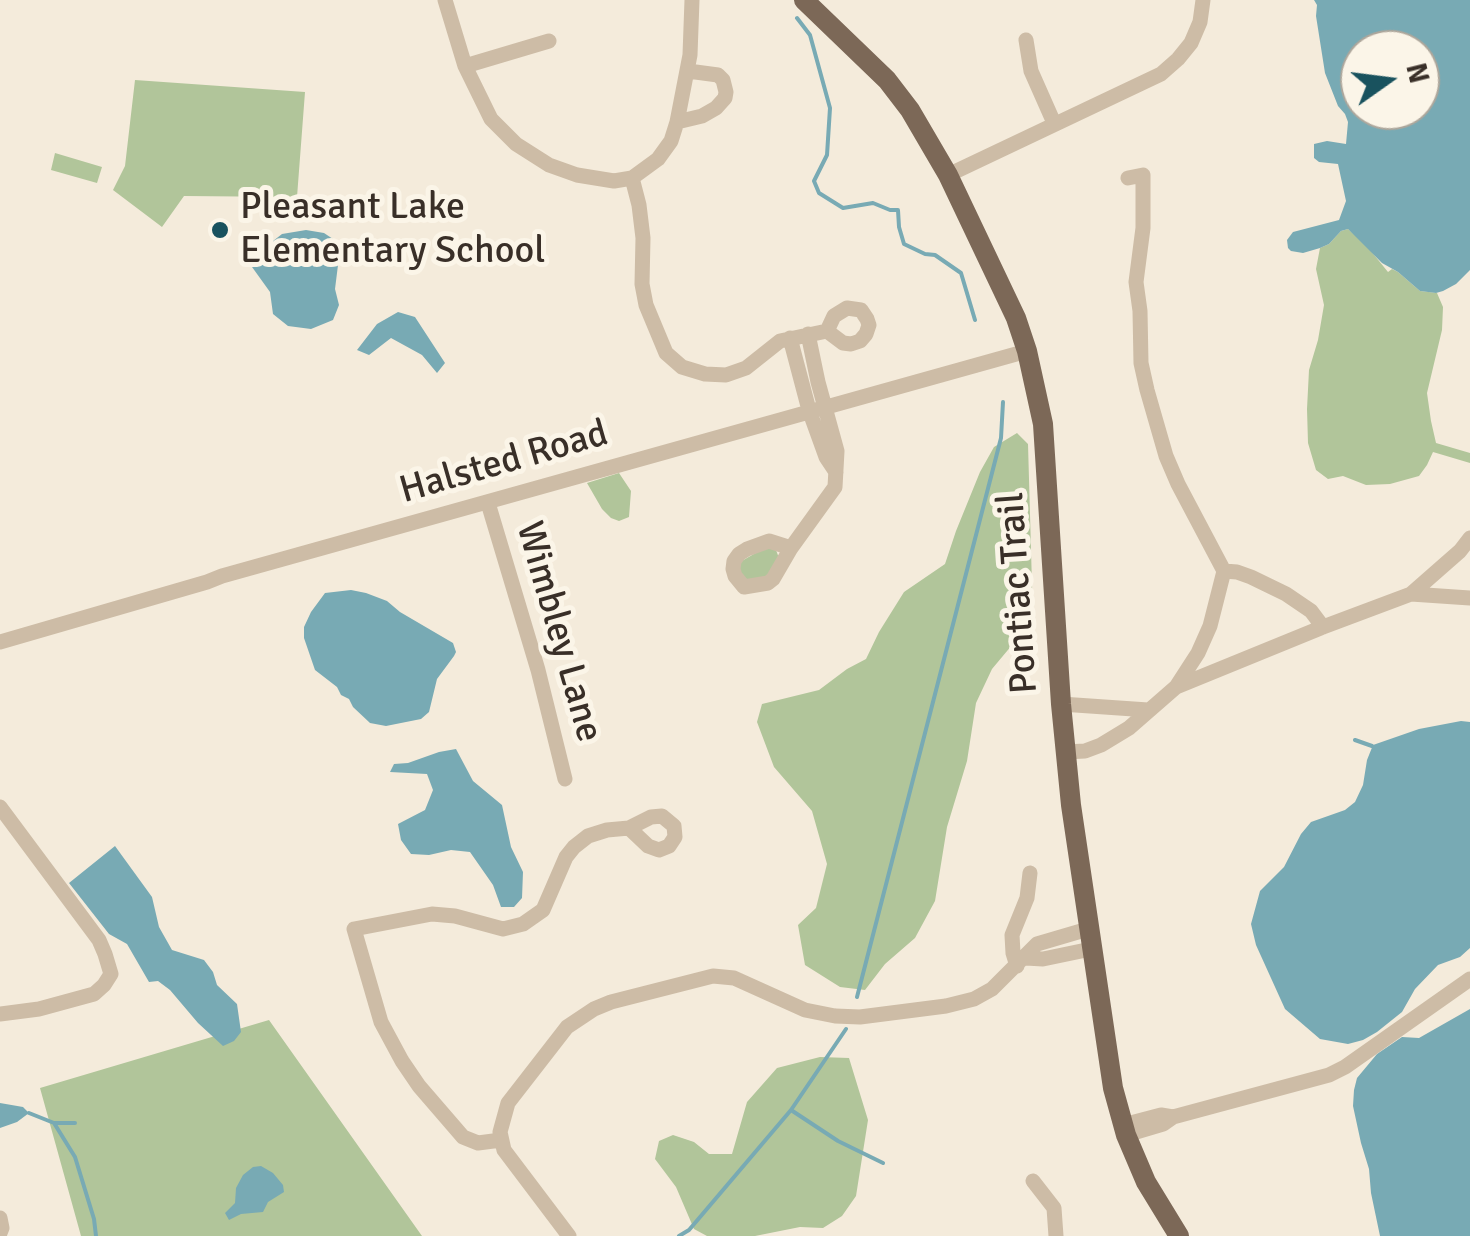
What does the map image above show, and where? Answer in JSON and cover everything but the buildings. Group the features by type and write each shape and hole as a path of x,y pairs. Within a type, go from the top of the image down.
{"main road":[{"name":"Pontiac Trail","path":"804,0 887,80 910,110 948,175 1016,318 1027,350 1043,424 1066,752 1113,1088 1124,1130 1146,1182 1180,1236"}],"street":[{"path":"445,0 465,66 491,119 516,144 549,165 614,181 632,178 658,159 671,141 688,71 692,0"},
{"path":"948,175 1160,74 1191,43 1204,0"},
{"path":"1026,40 1031,71 1054,123"},
{"path":"465,66 549,41"},
{"path":"678,122 702,116 725,98 723,80 718,75 688,71"},
{"path":"1128,178 1143,175 1143,228 1136,282 1146,390 1166,456 1224,572 1210,626 1176,688"},
{"path":"632,178 643,238 642,284 646,304 666,354 682,367 726,376 746,368 772,346 827,331"},
{"path":"792,548 824,505 834,487 836,472 837,450 808,334"},
{"path":"790,338 809,410 826,457 836,472"},
{"name":"Halsted Road","path":"0,642 1027,350"},
{"name":"Wimbley Lane","path":"488,503 538,670 565,779"},
{"path":"1066,752 1101,745 1129,728 1176,688 1322,626 1411,594 1470,538"},
{"path":"1224,572 1237,572 1286,594 1311,611 1322,626"},
{"path":"1411,594 1470,598"},
{"path":"1061,704 1148,710"},
{"path":"0,807 98,940 111,974 94,994 39,1009 0,1014"},
{"path":"502,1140 478,1143 464,1138 402,1062 381,1022 354,929 432,914 456,916 503,929 523,924 543,910 574,847 588,836 629,828"},
{"path":"1021,962 1013,954 1012,935 1028,898 1030,872"},
{"path":"569,1236 504,1150 502,1122 508,1102 567,1028 594,1009 712,976 734,978 805,1010 834,1016 946,1006 974,999 992,989 1021,962 1043,959 1090,939"},
{"path":"1124,1130 1164,1124 1173,1117 1329,1075 1470,979"},
{"path":"1033,1181 1054,1208 1056,1236"},
{"path":"0,1218 0,1233"}],"green space":[{"path":"135,80 305,92 297,197 184,196 162,227 113,190 125,166"},
{"path":"55,153 102,167 97,183 51,170"},
{"path":"1348,229 1388,272 1398,272 1420,291 1437,293 1443,307 1442,330 1427,393 1431,421 1436,443 1470,453 1470,463 1433,452 1419,476 1390,484 1366,485 1343,476 1328,479 1316,470 1308,443 1307,409 1309,370 1324,305 1316,269 1320,248"},
{"path":"1017,433 1028,444 1033,620 992,669 976,703 967,761 947,827 935,901 915,938 885,964 865,990 840,987 805,965 798,925 816,908 827,864 812,811 774,767 757,722 762,704 819,690 866,659 904,592 945,564 980,472 994,447"},
{"path":"619,473 631,491 629,517 619,521 602,509 587,483"},
{"path":"766,547 776,550 779,558 766,577 745,580 739,571 740,562"},
{"path":"269,1020 422,1236 81,1236 40,1088"},
{"path":"820,1057 849,1058 868,1120 856,1196 842,1216 823,1228 800,1227 755,1236 707,1236 694,1229 676,1187 655,1159 659,1141 673,1135 694,1142 709,1154 732,1154 747,1102 777,1068"}],"water":[{"path":"1314,0 1470,0 1470,270 1443,291 1420,291 1382,263 1348,229 1320,248 1303,253 1288,248 1287,240 1293,232 1339,220 1346,201 1338,164 1314,158 1314,144 1346,144 1347,130 1440,130 1440,30 1340,30 1340,108 1325,73"},
{"path":"306,230 324,233 336,241 339,257 335,289 339,305 333,320 311,329 288,326 273,314 270,292 247,260 255,249 282,234"},
{"path":"398,312 415,317 445,363 437,373 422,355 391,338 369,355 357,350 377,324"},
{"path":"351,590 387,601 453,643 456,652 437,679 429,712 421,719 386,726 370,723 337,687 315,670 304,627 325,593"},
{"path":"1470,722 1470,948 1460,957 1438,965 1415,989 1402,1012 1377,1032 1348,1044 1320,1039 1285,1009 1256,945 1251,924 1260,891 1284,867 1311,822 1345,810 1355,802 1373,745 1419,729"},
{"path":"456,749 473,781 502,805 511,847 523,872 522,898 514,907 501,907 493,885 470,852 411,854 401,840 398,824 425,810 433,790 427,774 390,772 394,764"},
{"path":"115,846 152,897 159,927 172,950 204,960 217,985 237,1004 241,1032 234,1041 223,1046 170,990 158,981 149,982 127,944 109,934 69,883"},
{"path":"1470,1009 1470,1236 1380,1236 1353,1106 1357,1078 1377,1054 1402,1037 1419,1038"},
{"path":"0,1103 23,1107 29,1113 0,1128"},
{"path":"261,1166 273,1173 284,1192 268,1202 263,1212 241,1214 229,1220 225,1213 235,1203 236,1188 243,1175"}],"waterway":[{"path":"797,18 810,35 830,108 827,155 814,181 819,193 843,208 873,203 898,210 904,244 935,255 961,273 975,320"},
{"path":"857,997 1001,438 1003,402"},
{"path":"1355,740 1372,746"},
{"path":"679,1236 689,1230 791,1110 846,1029"},
{"path":"791,1110 838,1141 883,1163"},
{"path":"29,1113 54,1123 75,1157 96,1236"},
{"path":"54,1123 75,1123"}],"place":[{"name":"Pleasant Lake Elementary School","path":"220,230"}]}
